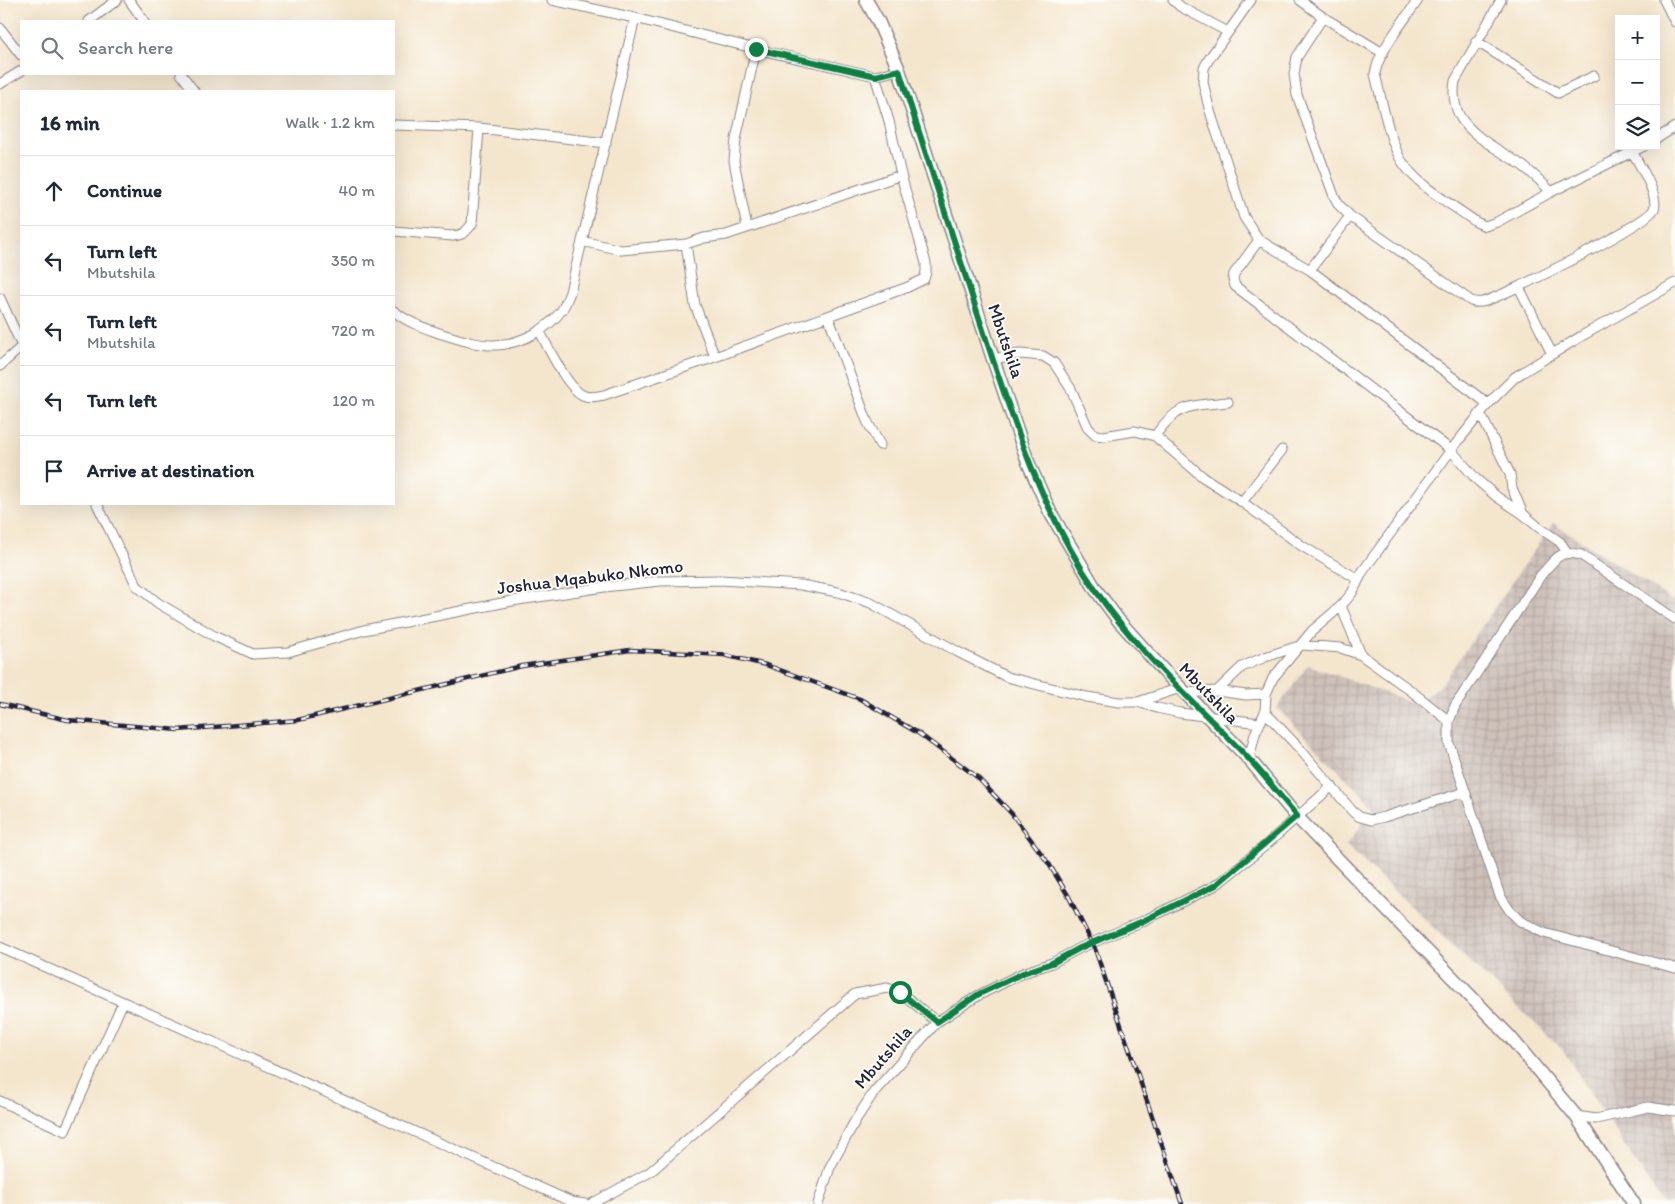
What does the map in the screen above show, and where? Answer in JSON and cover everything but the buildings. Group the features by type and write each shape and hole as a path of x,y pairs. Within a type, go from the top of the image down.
{"street":[{"path":"90,20 117,0"},
{"path":"129,0 143,20"},
{"path":"552,0 876,76 899,70"},
{"name":"Mbutshila","path":"818,1204 830,1167 855,1121 874,1092 937,1022 979,994 1023,973 1052,963 1080,948 1143,921 1216,885 1297,816 1249,759 1182,691 1119,621 1096,590 1054,519 1028,462 899,70 878,21 866,0"},
{"path":"1173,0 1181,8 1228,32"},
{"path":"1251,0 1204,68 1204,82 1209,108 1244,217 1259,240 1310,270 1488,404"},
{"path":"1300,0 1323,17 1383,53"},
{"path":"1418,0 1376,65 1375,74 1396,149 1403,163 1420,181 1476,222 1485,226 1497,222 1551,192 1638,150"},
{"path":"1501,0 1455,80 1455,104 1465,123 1524,167 1551,192"},
{"path":"1664,0 1675,22"},
{"path":"1323,17 1297,57 1294,74 1297,95 1334,196 1339,205 1350,216 1471,301 1480,303 1519,288 1630,228 1652,212 1654,208 1654,195 1633,153"},
{"path":"395,312 405,320 424,328 464,341 495,346 515,342 540,332 562,310 570,292 635,18"},
{"path":"0,28 20,54"},
{"path":"1476,41 1558,93 1594,76"},
{"path":"748,228 734,161 736,139 756,49"},
{"path":"0,84 20,72"},
{"path":"182,75 193,90"},
{"path":"540,332 572,388 586,397 604,394 715,357 908,287 924,279 926,263 876,76"},
{"path":"395,124 479,128 606,143"},
{"path":"1660,136 1675,127"},
{"path":"395,231 453,236 460,235 472,224 479,128"},
{"path":"582,241 621,250 686,244 748,228 901,174"},
{"path":"1310,270 1350,216"},
{"path":"1259,240 1234,274 1235,286 1451,450 1483,485 1560,542 1567,552"},
{"path":"686,244 695,305 715,357"},
{"path":"1249,759 1255,734 1265,712 1266,694 1272,678 1312,631 1341,606 1352,593 1358,580 1451,450 1488,404 1515,377 1675,283"},
{"path":"1519,288 1552,354"},
{"path":"0,298 20,343"},
{"path":"828,316 867,421 880,445"},
{"path":"0,366 20,346"},
{"path":"993,359 1020,354 1043,356 1054,363 1071,389 1088,428 1095,435 1104,436 1136,431 1155,436 1203,477 1242,502 1302,546 1358,580"},
{"path":"1155,436 1166,420 1182,409 1228,402"},
{"path":"1480,413 1510,474 1512,488 1523,514"},
{"path":"1242,502 1282,450"},
{"name":"Joshua Mqabuko Nkomo","path":"97,505 137,586 158,603 214,636 253,654 288,652 364,630 512,601 660,581 720,580 801,585 838,592 871,603 1007,677 1087,697 1119,702 1138,702"},
{"path":"1675,620 1581,555 1567,552 1557,556 1541,575 1455,706 1449,721 1449,743 1500,896 1510,911 1520,921 1544,933 1675,968"},
{"path":"1341,606 1360,655"},
{"path":"1217,692 1242,667 1265,657 1302,645 1341,648 1360,655 1410,690 1449,721"},
{"path":"1138,702 1182,691 1239,695 1266,694"},
{"path":"1138,702 1157,708 1260,723"},
{"path":"1265,712 1353,812 1360,817 1371,820 1384,818 1465,792"},
{"path":"1332,786 1297,816 1511,1038 1576,1116 1634,1204"},
{"path":"0,947 572,1202 585,1204"},
{"path":"591,1204 650,1172 855,994 887,988 900,992 937,1022"},
{"path":"0,1101 65,1131 123,1002"},
{"path":"1576,1116 1596,1120 1648,1107 1675,1111"}],"shaded area":[{"path":"1553,523 1675,602 1675,1204 1663,1204 1562,1049 1346,845 1375,808 1277,708 1308,665 1417,704 1442,684"}],"railway":[{"path":"0,704 68,720 178,730 298,720 522,666 630,650 724,655 766,665 860,699 918,733 977,777 1012,814 1049,864 1069,897 1095,949 1182,1204"}],"route":[{"path":"756,49 876,76 899,70 1028,462 1050,512 1096,590 1119,621 1162,669 1249,759 1297,816 1266,845 1216,885 1143,921 1080,948 1052,963 1023,973 979,994 937,1022 900,992"}]}
